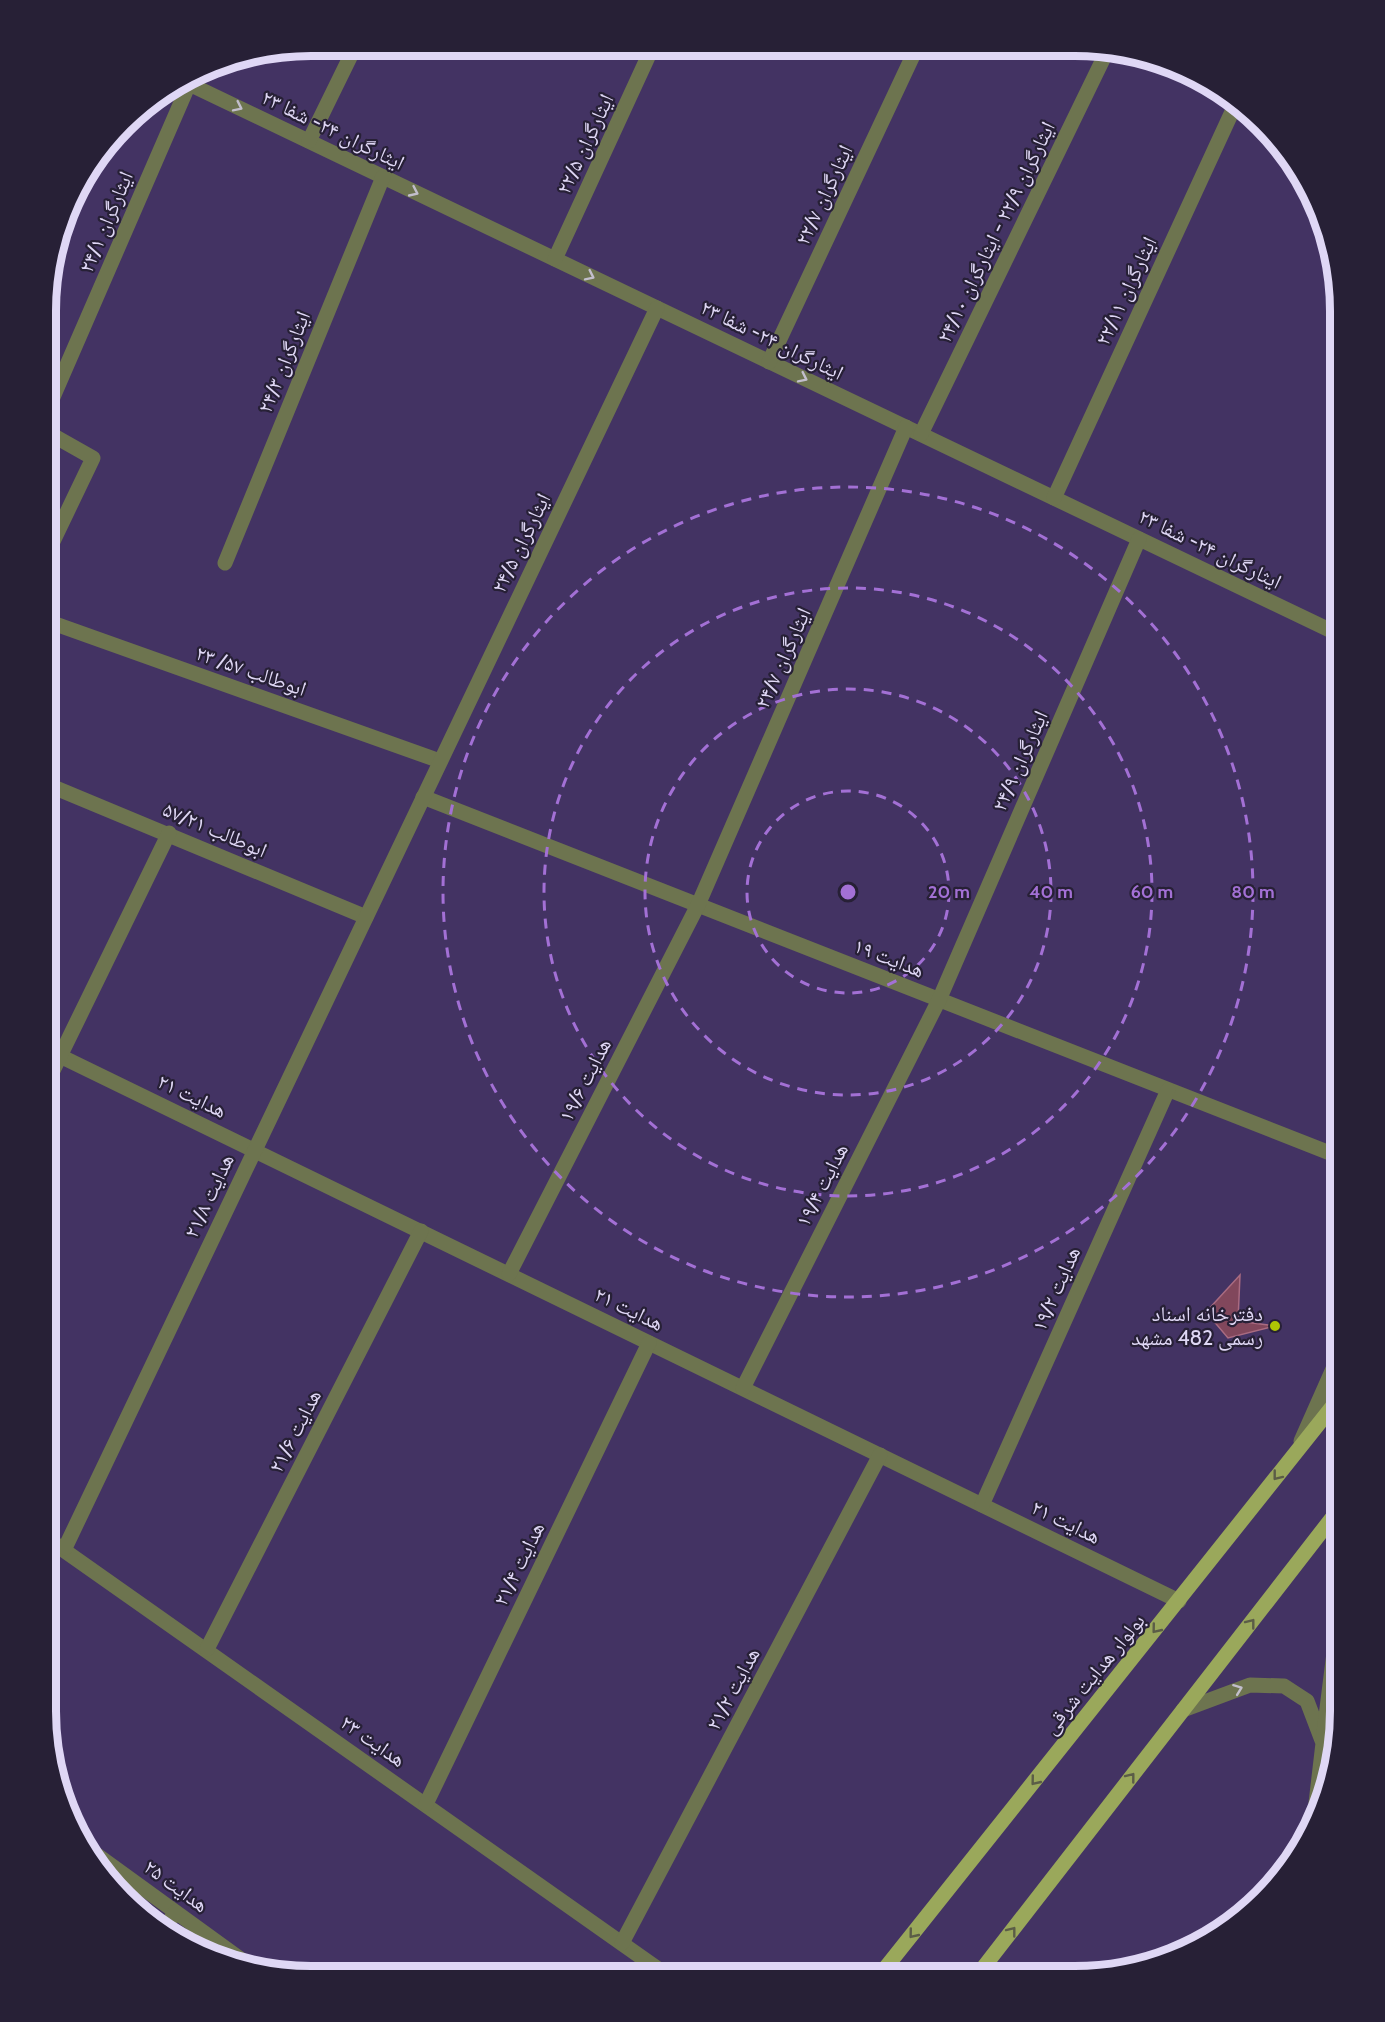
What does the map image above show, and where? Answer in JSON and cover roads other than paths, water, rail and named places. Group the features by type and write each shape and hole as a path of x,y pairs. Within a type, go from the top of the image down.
{"main road":[{"name":"بولوار هدایت شرقی","path":"887,1966 1330,1410"},
{"path":"985,1966 1330,1522"}],"street":[{"path":"309,141 352,56"},
{"name":"ایثارگران ۲۲/۵","path":"555,259 649,56"},
{"name":"ایثارگران ۲۲/۷","path":"769,362 913,56"},
{"name":"ایثارگران ۲۲/۹ - ایثارگران ۲۴/۱۰","path":"921,434 1104,58"},
{"name":"ایثارگران ۲۴- شفا ۲۳","path":"192,85 1330,630"},
{"name":"ایثارگران ۲۴/۱","path":"56,390 184,89"},
{"name":"ایثارگران ۲۲/۱۱","path":"1054,498 1233,110"},
{"name":"ایثارگران ۲۴/۳","path":"225,563 382,177"},
{"name":"ایثارگران ۲۴/۵","path":"423,797 657,308"},
{"name":"ایثارگران ۲۴/۷","path":"698,905 906,427"},
{"path":"56,437 93,458 56,535"},
{"name":"ایثارگران ۲۴/۹","path":"939,1000 1139,539"},
{"name":"ابوطالب ۵۷/ ۲۳","path":"56,624 441,761"},
{"name":"ابوطالب ۵۷/۲۱","path":"56,788 169,833 366,917"},
{"name":"هدایت ۱۹","path":"423,797 1330,1152"},
{"name":"هدایت ۲۱/۸","path":"56,1538 255,1150 423,797"},
{"path":"56,1064 169,833"},
{"name":"هدایت ۱۹/۶","path":"509,1274 698,905"},
{"name":"هدایت ۱۹/۴","path":"743,1388 939,1000"},
{"name":"هدایت ۲۱","path":"60,1056 1179,1601"},
{"name":"هدایت ۱۹/۲","path":"982,1505 1168,1090"},
{"name":"هدایت ۲۱/۶","path":"207,1649 421,1231"},
{"name":"هدایت ۲۱/۴","path":"426,1804 649,1343"},
{"path":"1297,1451 1330,1376"},
{"name":"هدایت ۲۱/۲","path":"622,1943 880,1455"},
{"name":"هدایت ۲۳","path":"56,1543 654,1966"},
{"path":"1183,1710 1250,1685 1284,1686 1307,1701 1323,1743"},
{"path":"1318,1789 1330,1689"},
{"name":"هدایت ۲۵","path":"102,1859 235,1955"},
{"path":"168,1923 175,1912"}],"place":[{"name":"دفترخانه اسناد رسمی 482 مشهد","path":"1275,1326"}]}
